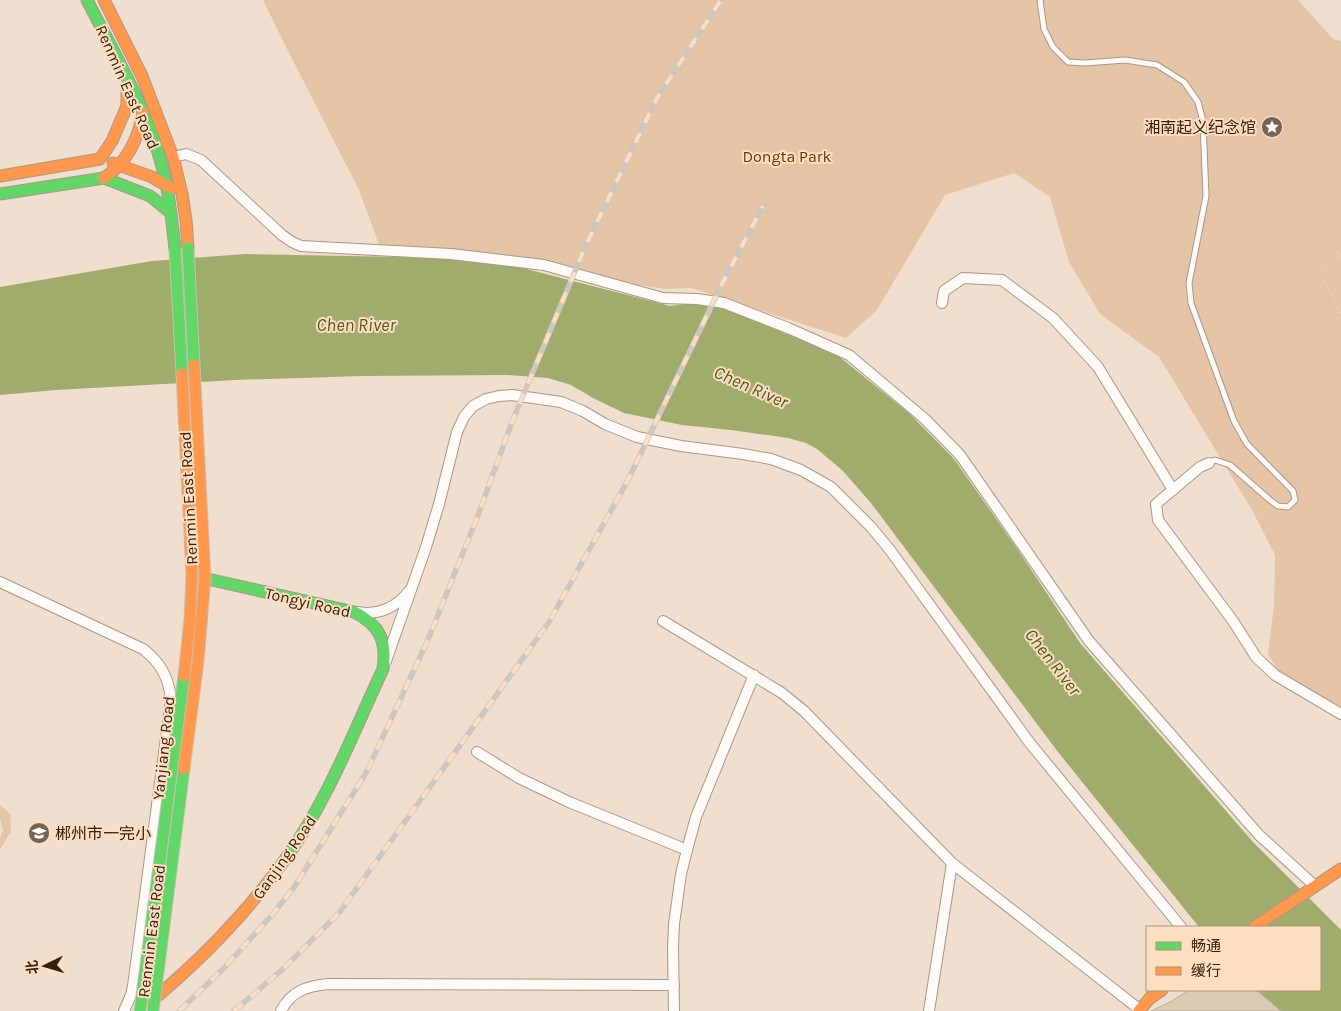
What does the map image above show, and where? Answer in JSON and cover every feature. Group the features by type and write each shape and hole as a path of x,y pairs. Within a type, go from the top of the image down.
{"main road":[{"name":"Renmin East Road","path":"88,0 143,114 160,160 172,213 192,575 186,660 139,1011"},
{"name":"Renmin East Road","path":"104,0 142,76 173,157 182,194 188,248 205,578 198,662 153,1011"},
{"path":"104,178 120,165 139,132 143,114 142,76"},
{"path":"100,159 116,132 127,106 128,82"},
{"path":"0,176 100,159 152,177 182,194"},
{"path":"0,194 104,178 150,196 172,213"},
{"name":"Tongyi Road","path":"192,575 354,612 368,619 382,637 385,653 383,669"},
{"name":"Ganjing Road","path":"139,1011 178,979 211,948 276,872 298,841 329,788 383,669"},
{"path":"1255,926 1341,868"},
{"path":"1139,1010 1150,998 1160,991"}],"street":[{"path":"173,157 186,154 201,160 282,236 301,246 451,254 544,265 663,298 697,299 724,303 849,355 925,419 960,455 1089,641 1259,835 1315,886"},
{"path":"942,304 944,291 963,278 1002,280 1053,318 1098,367 1173,490"},
{"path":"383,669 415,580 439,504 458,432 464,417 473,406 486,399 499,396 561,402 583,411 605,424 637,437 771,460 801,470 831,487 871,527 896,558 1029,742 1179,926"},
{"path":"1208,463 1200,467 1156,504 1158,520 1233,620 1256,657 1275,676 1341,714"},
{"path":"354,612 372,613 390,608 408,593 415,580"},
{"name":"Yanjiang Road","path":"0,582 143,649 161,667 168,683 171,700 133,986 124,1011"},
{"path":"663,621 782,693 804,711 952,864 1139,1010"},
{"path":"674,1011 674,924 687,850 696,817 754,675"},
{"path":"477,752 519,778 569,802 687,850"},
{"path":"929,1011 952,864"},
{"path":"133,986 157,987 178,979"},
{"path":"280,1011 292,996 304,988 329,984 674,985"}],"lane":[{"path":"1040,0 1044,29 1053,47 1068,62 1085,63 1125,60 1157,65 1184,82 1198,102 1203,121 1206,196 1189,283 1191,303 1234,421 1247,444 1293,491 1295,500 1288,507 1278,506 1271,502 1230,465 1215,460 1208,463"}],"path":[{"path":"1327,234 1340,257 1318,268 1341,314"}],"green space":[{"name":"Dongta Park","path":"263,0 1298,0 1333,39 1341,41 1341,708 1278,670 1268,654 1274,605 1275,555 1252,510 1159,357 1100,314 1069,262 1050,197 1014,173 945,195 877,310 846,338 691,288 666,289 638,285 546,261 457,250 380,247 359,190"},
{"path":"0,805 10,814 11,831 0,850 0,838 3,830 0,818"}],"water":[{"name":"Chen River","path":"245,254 402,257 499,262 670,306 692,303 731,309 836,354 910,414 954,459 1080,643 1253,842 1341,930 1341,1011 1281,1011 1257,991 1321,991 1321,926 1198,926 1058,752 871,503 842,470 817,449 806,443 788,438 682,425 624,413 571,385 548,378 507,375 362,376 236,380 0,395 0,287 152,261"}],"building":[{"path":"1187,991 1257,991 1281,1011 1151,1011"}],"railway":[{"path":"179,1011 223,969 272,915 295,886 366,773 427,642 477,518 512,422 586,245 657,98 721,0"},
{"path":"234,1011 283,969 339,913 549,622 628,480 722,284 763,206"}],"traffic: fast":[{"path":"87,0 140,104 157,148 167,190 175,249"},
{"path":"0,194 104,178 150,196 171,213"},
{"path":"188,248 194,365"},
{"path":"175,249 182,374"},
{"path":"194,576 354,612 370,622 380,635 384,650 383,669 327,790 315,813 286,858"},
{"path":"140,1011 184,676"},
{"path":"153,1011 184,769"}],"traffic: slow":[{"path":"104,0 142,76 173,157 182,194 188,248"},
{"path":"0,176 100,159 112,141 127,106 127,86"},
{"path":"104,178 119,165 130,150 135,141 143,113"},
{"path":"113,163 152,177 171,188"},
{"path":"184,769 198,661 205,578 194,365"},
{"path":"182,374 192,575 184,676"},
{"path":"149,1003 205,953 239,917 286,858"},
{"path":"1256,926 1341,869"},
{"path":"1139,1011 1150,998 1160,991"}],"place":[{"name":"湘南起义纪念馆","path":"1272,127"},
{"name":"郴州市一完小","path":"39,833"}]}
